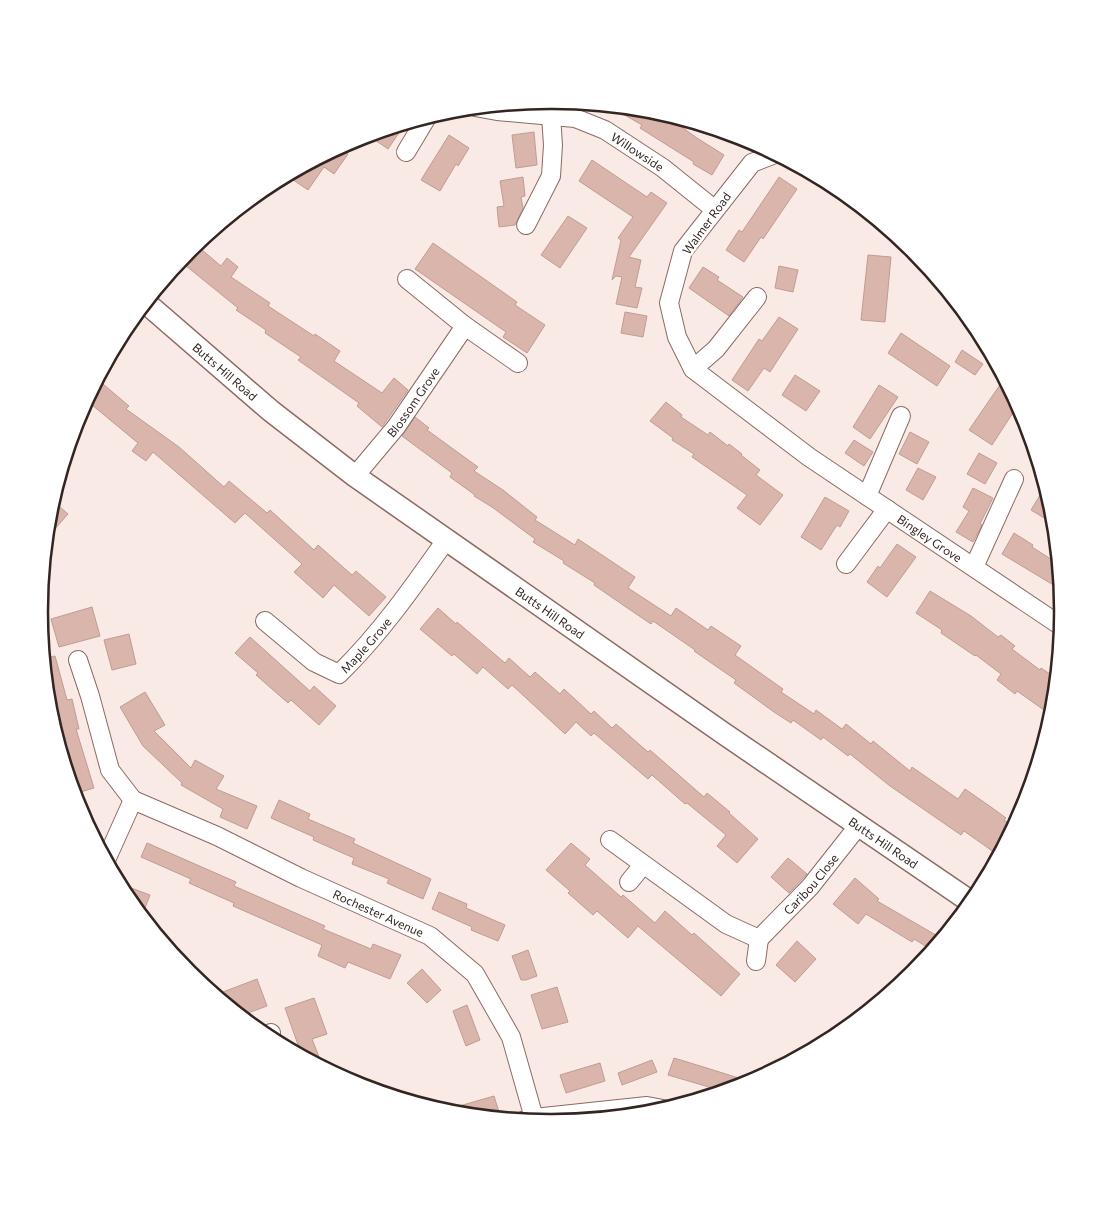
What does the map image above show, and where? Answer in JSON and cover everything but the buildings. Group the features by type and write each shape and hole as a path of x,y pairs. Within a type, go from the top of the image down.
{"street":[{"name":"Willowside","path":"511,111 574,118 604,130 662,168 714,209"},
{"path":"526,225 551,176 554,145 551,116"},
{"path":"406,152 422,126"},
{"name":"Walmer Road","path":"767,157 752,163 682,252 668,303 677,337 693,369 809,456"},
{"path":"407,279 465,326 518,363"},
{"path":"693,369 716,349 757,298"},
{"name":"Butts Hill Road","path":"150,306 271,411 355,476 964,897"},
{"name":"Blossom Grove","path":"355,476 396,427 465,326"},
{"path":"867,496 902,416"},
{"name":"Bingley Grove","path":"809,456 1053,621"},
{"name":"Bingley Grove","path":"974,567 1014,479"},
{"name":"Bingley Grove","path":"846,564 887,509"},
{"name":"Maple Grove","path":"265,621 314,662 339,674 357,657 399,606 446,540"},
{"name":"Rochester Avenue","path":"78,660 97,694 110,770 133,800 217,836 301,878 430,936 475,974 511,1037 527,1113"},
{"path":"109,853 133,800"},
{"name":"Caribou Close","path":"759,939 810,887 859,825"},
{"path":"610,840 726,924 759,939 756,962"},
{"path":"629,882 643,864"},
{"path":"583,1113 631,1108"}]}
